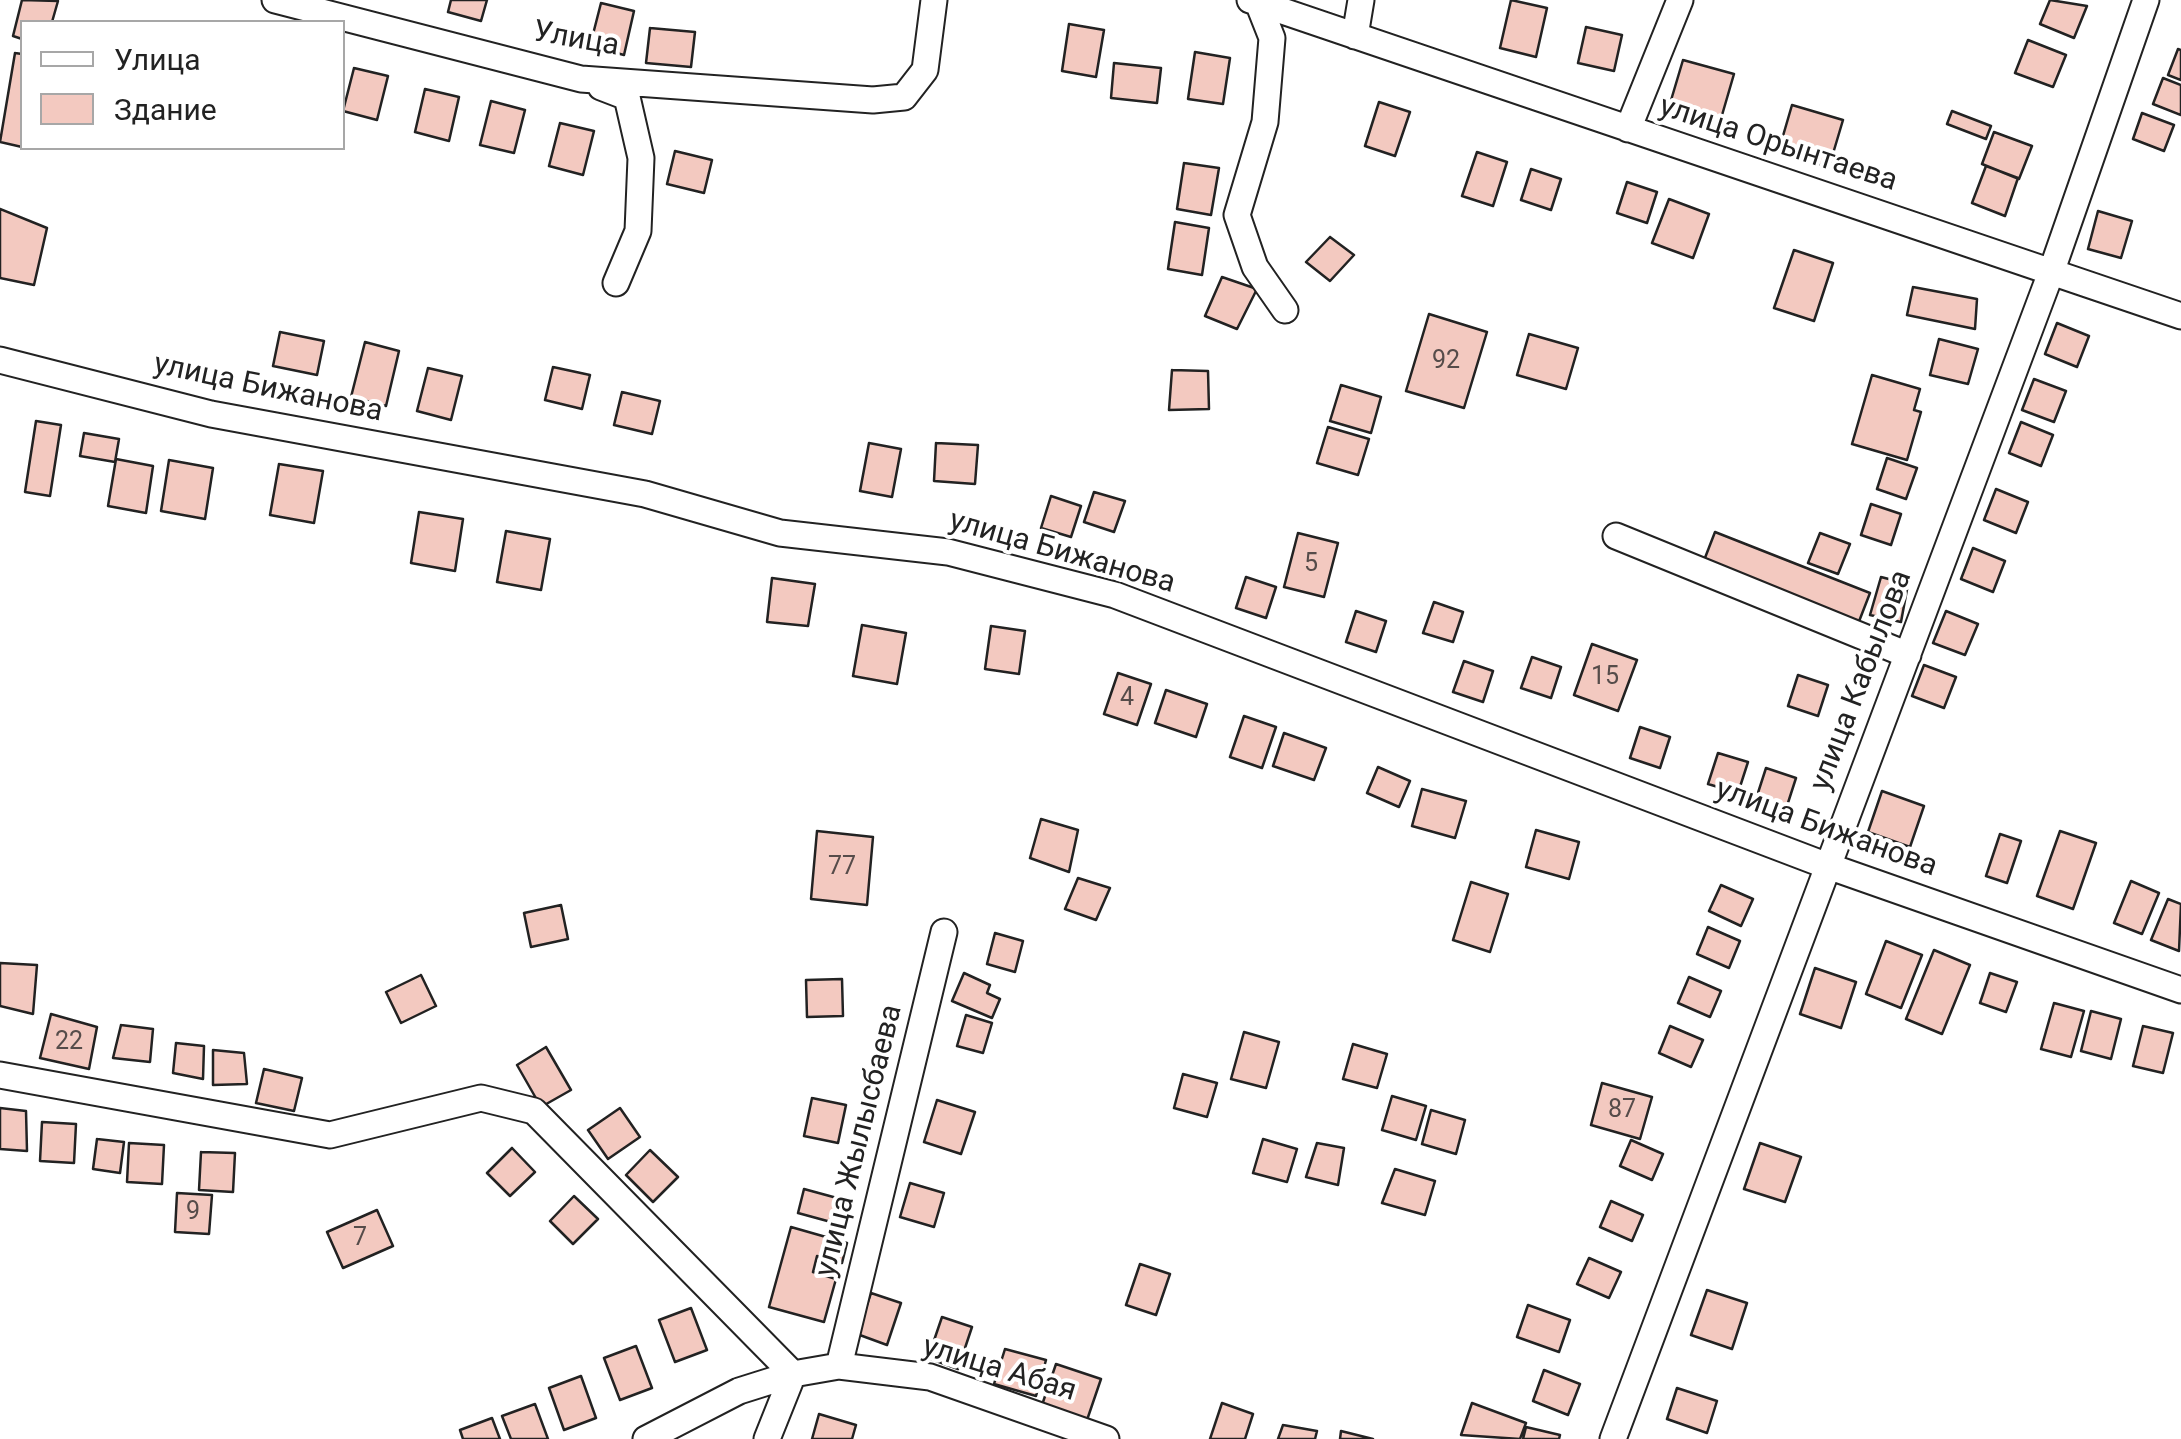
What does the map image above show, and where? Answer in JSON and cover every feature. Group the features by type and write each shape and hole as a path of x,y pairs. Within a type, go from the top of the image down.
{"street":[{"name":"Улица","path":"275,0 581,79 873,100 904,97 925,70 934,0"},
{"path":"1355,36 1362,0"},
{"path":"1628,129 1680,0"},
{"name":"улица Кабылова","path":"1613,1439 1825,865 2052,270 2146,0"},
{"path":"1255,1 1272,38 1265,122 1236,215 1255,267 1285,310"},
{"name":"улица Орынтаева","path":"1255,1 2181,316"},
{"path":"581,79 627,97 641,158 638,231 616,283"},
{"name":"улица Бижанова","path":"0,360 211,414 644,494 780,533 948,552 1114,595 1825,865 2181,990"},
{"path":"1616,536 1908,655"},
{"name":"улица Жылысбаева","path":"839,1366 944,932"},
{"path":"0,1075 330,1135 481,1098 534,1112 793,1374 767,1439"},
{"name":"улица Абая","path":"646,1439 739,1391 793,1374 839,1366 930,1377 1106,1439"}],"building":[{"path":"22,0 58,1 53,20 20,20 20,38 13,36"},
{"path":"451,0 487,0 481,21 448,12"},
{"path":"1511,0 1547,8 1536,57 1500,48"},
{"path":"2050,0 2087,6 2074,38 2040,24"},
{"path":"601,3 634,11 624,55 590,46"},
{"path":"1069,24 1104,30 1096,77 1062,71"},
{"path":"1586,27 1622,35 1614,71 1578,63"},
{"path":"650,28 695,32 691,67 646,63"},
{"path":"2028,40 2066,55 2053,87 2015,73"},
{"path":"2178,49 2181,50 2181,80 2168,75"},
{"path":"1195,52 1230,58 1223,104 1188,99"},
{"path":"15,53 20,54 20,147 0,142"},
{"path":"1683,60 1734,74 1720,122 1669,107"},
{"path":"1114,63 1161,68 1157,103 1111,98"},
{"path":"354,68 388,76 377,120 345,112"},
{"path":"2163,78 2181,85 2181,115 2153,104"},
{"path":"425,89 459,97 449,141 415,132"},
{"path":"491,101 525,110 514,153 480,145"},
{"path":"1379,102 1410,112 1395,156 1365,146"},
{"path":"1792,105 1843,120 1829,167 1778,153"},
{"path":"1952,111 1991,126 1986,139 1947,124"},
{"path":"2142,113 2174,125 2164,151 2133,139"},
{"path":"560,123 594,131 583,175 549,166"},
{"path":"1994,132 2032,146 2019,179 1982,164"},
{"path":"675,151 712,160 704,193 667,184"},
{"path":"1477,152 1507,162 1493,206 1462,196"},
{"path":"1184,163 1219,168 1211,215 1177,209"},
{"path":"1986,166 2018,178 2005,216 1972,203"},
{"path":"1531,169 1561,179 1551,210 1521,200"},
{"path":"1627,182 1657,192 1647,223 1617,213"},
{"path":"1669,199 1709,214 1693,258 1652,243"},
{"path":"0,209 47,228 34,285 0,278"},
{"path":"2098,211 2132,221 2121,258 2088,249"},
{"path":"1175,222 1209,228 1202,275 1168,269"},
{"path":"1330,237 1354,255 1330,281 1306,262"},
{"path":"1794,250 1833,263 1814,321 1774,308"},
{"path":"1222,277 1257,289 1237,329 1205,316"},
{"path":"1913,287 1977,299 1975,329 1907,315"},
{"path":"1429,314 1487,332 1464,408 1406,391"},
{"path":"2057,323 2089,336 2077,367 2045,354"},
{"path":"280,332 324,341 317,375 273,366"},
{"path":"1529,334 1578,348 1566,389 1517,375"},
{"path":"1939,339 1978,349 1968,384 1930,375"},
{"path":"365,342 399,351 386,406 351,397"},
{"path":"553,367 590,375 582,409 545,400"},
{"path":"428,368 462,376 451,420 417,411"},
{"path":"1172,370 1208,371 1209,409 1169,410"},
{"path":"1872,375 1920,389 1914,410 1921,412 1907,460 1852,444"},
{"path":"2034,379 2066,391 2054,422 2022,410"},
{"path":"1341,385 1381,397 1371,433 1330,421"},
{"path":"622,392 660,401 652,434 614,425"},
{"path":"36,421 61,425 50,496 25,492"},
{"path":"2021,422 2053,435 2041,466 2009,453"},
{"path":"1328,427 1369,439 1358,475 1317,463"},
{"path":"84,433 119,439 115,462 80,456"},
{"path":"869,443 901,449 892,497 860,491"},
{"path":"936,443 978,445 975,484 934,481"},
{"path":"1887,458 1917,468 1906,499 1877,489"},
{"path":"116,459 153,466 146,513 108,506"},
{"path":"169,460 213,468 205,519 161,511"},
{"path":"279,464 323,471 314,523 270,515"},
{"path":"1996,489 2028,502 2016,533 1984,520"},
{"path":"1094,492 1125,501 1114,532 1084,522"},
{"path":"1051,496 1081,506 1071,537 1041,528"},
{"path":"1871,504 1901,514 1891,545 1861,535"},
{"path":"419,512 463,519 455,571 411,563"},
{"path":"506,531 550,539 541,590 497,582"},
{"path":"1715,532 1870,593 1858,624 1703,563"},
{"path":"1298,533 1338,543 1324,597 1284,587"},
{"path":"1820,533 1850,544 1838,574 1808,563"},
{"path":"1973,548 2005,561 1993,592 1961,579"},
{"path":"1246,577 1276,587 1266,618 1236,608"},
{"path":"1881,577 1908,584 1901,622 1870,615"},
{"path":"772,578 815,584 808,626 767,622"},
{"path":"1434,602 1463,612 1453,642 1423,633"},
{"path":"1356,611 1386,621 1376,652 1346,642"},
{"path":"1946,611 1978,624 1965,655 1933,643"},
{"path":"862,625 906,633 897,684 853,676"},
{"path":"991,626 1025,631 1019,674 985,669"},
{"path":"1592,644 1637,660 1618,711 1574,695"},
{"path":"1532,657 1561,667 1551,698 1521,688"},
{"path":"1464,661 1493,671 1483,702 1453,692"},
{"path":"1924,665 1956,677 1944,708 1912,696"},
{"path":"1118,673 1151,684 1137,725 1104,714"},
{"path":"1798,675 1828,685 1818,716 1788,706"},
{"path":"1166,690 1207,704 1196,737 1155,723"},
{"path":"1244,716 1276,727 1262,768 1230,757"},
{"path":"1640,727 1670,737 1660,768 1630,758"},
{"path":"1284,733 1326,748 1314,780 1273,766"},
{"path":"1718,753 1748,762 1738,793 1708,784"},
{"path":"1378,767 1410,781 1399,807 1367,793"},
{"path":"1766,768 1796,778 1786,809 1756,799"},
{"path":"1422,789 1466,801 1455,838 1412,826"},
{"path":"1882,791 1924,806 1910,847 1868,832"},
{"path":"1041,819 1078,830 1069,872 1030,858"},
{"path":"1536,830 1579,842 1569,879 1526,867"},
{"path":"817,831 873,837 867,905 811,899"},
{"path":"2060,831 2096,843 2073,909 2037,896"},
{"path":"2000,834 2021,841 2007,883 1986,876"},
{"path":"1078,878 1110,888 1096,920 1065,909"},
{"path":"2131,881 2159,893 2142,934 2114,923"},
{"path":"1471,882 1508,894 1490,952 1453,940"},
{"path":"1721,885 1753,899 1741,926 1709,911"},
{"path":"2168,899 2181,904 2179,951 2151,940"},
{"path":"561,905 568,939 531,947 524,913"},
{"path":"1708,927 1740,941 1729,968 1697,954"},
{"path":"995,933 1023,941 1015,972 987,964"},
{"path":"1886,941 1922,955 1901,1008 1866,994"},
{"path":"1934,950 1970,965 1942,1034 1906,1019"},
{"path":"0,963 37,965 33,1014 0,1006"},
{"path":"1815,968 1856,982 1841,1028 1800,1014"},
{"path":"964,973 990,985 987,993 1000,999 992,1018 952,1001"},
{"path":"1990,973 2017,982 2006,1012 1980,1003"},
{"path":"421,975 436,1006 401,1023 386,992"},
{"path":"1689,977 1721,991 1710,1017 1678,1003"},
{"path":"842,979 843,1016 807,1017 806,980"},
{"path":"2054,1003 2084,1011 2071,1057 2041,1049"},
{"path":"2091,1011 2121,1019 2111,1059 2081,1051"},
{"path":"51,1014 97,1027 89,1069 40,1058"},
{"path":"966,1015 992,1023 983,1053 957,1046"},
{"path":"121,1025 153,1029 150,1062 113,1058"},
{"path":"1670,1026 1703,1040 1691,1067 1659,1053"},
{"path":"2143,1026 2173,1033 2163,1073 2133,1066"},
{"path":"1244,1032 1279,1042 1266,1088 1231,1079"},
{"path":"176,1043 204,1046 203,1079 173,1073"},
{"path":"1353,1044 1387,1054 1377,1088 1343,1079"},
{"path":"546,1047 571,1090 541,1107 517,1065"},
{"path":"213,1050 244,1053 247,1084 213,1085"},
{"path":"264,1069 302,1078 294,1111 256,1103"},
{"path":"1183,1074 1217,1083 1207,1117 1174,1108"},
{"path":"1602,1083 1652,1097 1640,1139 1591,1125"},
{"path":"1392,1096 1426,1106 1416,1140 1382,1130"},
{"path":"812,1098 846,1105 838,1143 804,1136"},
{"path":"937,1100 975,1112 961,1154 924,1142"},
{"path":"0,1108 26,1111 27,1151 0,1149"},
{"path":"620,1108 640,1137 608,1159 588,1130"},
{"path":"1431,1110 1465,1120 1456,1154 1422,1144"},
{"path":"42,1122 76,1124 74,1163 40,1161"},
{"path":"97,1139 124,1142 120,1173 93,1169"},
{"path":"1263,1139 1297,1149 1287,1182 1253,1173"},
{"path":"1631,1140 1663,1154 1652,1180 1620,1166"},
{"path":"129,1143 164,1145 162,1184 127,1182"},
{"path":"1317,1143 1344,1148 1338,1185 1306,1177"},
{"path":"1760,1143 1801,1157 1785,1202 1744,1189"},
{"path":"512,1148 535,1172 510,1196 487,1173"},
{"path":"650,1150 678,1177 653,1202 626,1175"},
{"path":"201,1152 235,1153 233,1192 199,1190"},
{"path":"1395,1169 1435,1181 1425,1215 1382,1203"},
{"path":"910,1183 944,1193 934,1227 900,1217"},
{"path":"804,1189 837,1198 831,1222 798,1213"},
{"path":"177,1193 212,1195 209,1234 175,1232"},
{"path":"574,1196 598,1219 573,1244 550,1221"},
{"path":"1611,1201 1643,1215 1632,1241 1600,1227"},
{"path":"377,1210 393,1246 343,1268 327,1232"},
{"path":"791,1227 847,1243 842,1263 817,1256 813,1272 836,1279 824,1322 769,1307"},
{"path":"1589,1258 1621,1272 1609,1298 1577,1284"},
{"path":"1140,1264 1170,1274 1156,1315 1126,1305"},
{"path":"1707,1290 1747,1303 1732,1349 1691,1335"},
{"path":"871,1293 901,1303 887,1345 857,1334"},
{"path":"1528,1305 1570,1320 1559,1352 1517,1337"},
{"path":"691,1308 707,1350 675,1362 659,1320"},
{"path":"942,1317 972,1327 958,1369 928,1358"},
{"path":"636,1346 652,1388 620,1400 604,1358"},
{"path":"1005,1349 1046,1360 1036,1396 994,1384"},
{"path":"1056,1364 1101,1379 1087,1420 1042,1405"},
{"path":"1544,1370 1580,1384 1568,1415 1533,1401"},
{"path":"581,1376 596,1418 564,1430 549,1388"},
{"path":"1677,1388 1717,1401 1707,1433 1667,1419"},
{"path":"1222,1403 1253,1414 1245,1439 1210,1439"},
{"path":"1472,1403 1526,1423 1520,1439 1461,1435"},
{"path":"535,1404 548,1439 511,1439 502,1416"},
{"path":"819,1414 856,1425 852,1439 812,1439"},
{"path":"492,1418 500,1439 463,1439 460,1430"},
{"path":"1283,1425 1317,1431 1315,1439 1278,1439"},
{"path":"1526,1427 1560,1435 1559,1439 1523,1439"},
{"path":"1341,1431 1373,1439 1340,1439"}]}
